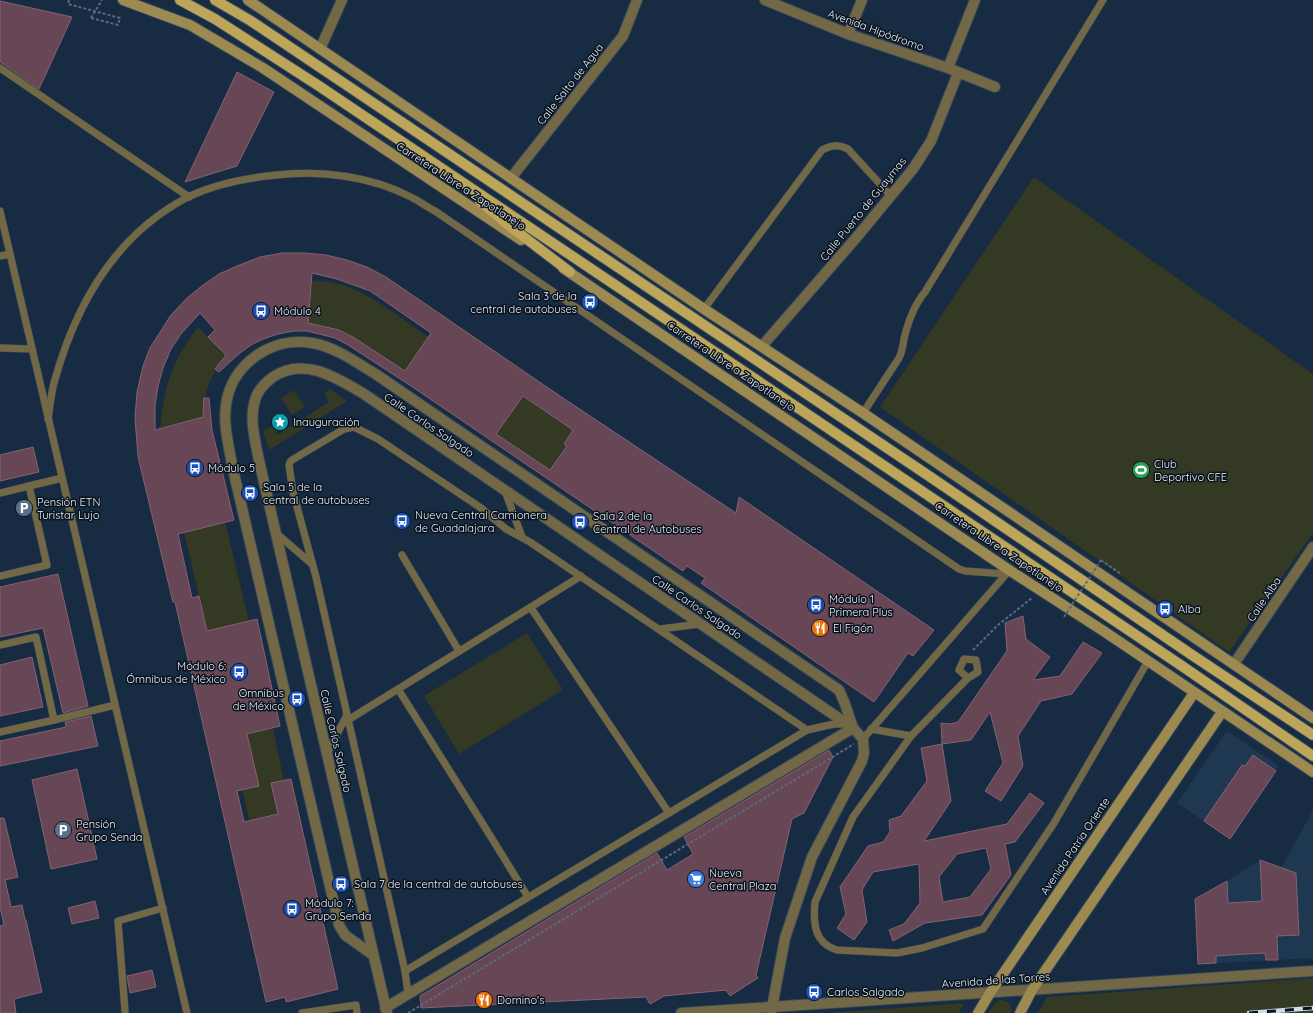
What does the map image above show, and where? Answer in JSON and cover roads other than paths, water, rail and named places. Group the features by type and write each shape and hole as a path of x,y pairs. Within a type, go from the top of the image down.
{"main road":[{"name":"Carretera Libre a Zapotlanejo","path":"123,0 190,25 263,68 570,272 1008,572 1148,661 1313,772"},
{"name":"Carretera Libre a Zapotlanejo","path":"180,0 215,19 319,86 1182,666 1313,756"},
{"name":"Carretera Libre a Zapotlanejo","path":"215,0 251,21 1313,735"},
{"path":"248,0 704,309 863,413 1313,718"},
{"path":"438,166 507,224 570,272"},
{"name":"Avenida Patria Oriente","path":"978,1013 990,992 1194,693"},
{"path":"1020,1013 1032,990 1222,712"}],"street":[{"path":"320,49 342,0"},
{"name":"Calle Salto de Agua","path":"511,178 623,36 637,0"},
{"name":"Avenida Hipódromo","path":"765,0 848,34 948,68 995,87"},
{"path":"848,34 862,0"},
{"path":"948,68 975,0"},
{"name":"Calle Puerto de Guaymas","path":"762,346 856,238 913,169 931,141 958,73"},
{"path":"373,955 345,935 339,925 232,465 225,417 228,393 239,372 247,363 266,349 289,342 313,343 336,351 378,375 839,690 845,704 849,726 408,994 386,1010"},
{"name":"Calle Carlos Salgado","path":"386,1010 258,456 253,422 254,404 261,388 284,371 304,368 321,372 343,382 849,726 863,738"},
{"name":"Calle Alba","path":"1234,664 1313,547"},
{"path":"771,1010 785,938 812,857 862,761 864,753 863,738"},
{"name":"Avenida de las Torres","path":"681,1013 771,1010 990,992 1313,971"}],"lane":[{"path":"863,413 903,350 904,339 917,302 929,285 1103,0"},
{"path":"0,68 189,197"},
{"path":"704,309 822,150 831,146 840,145 848,148 891,196"},
{"path":"48,419 54,384 64,349 80,312 96,281 114,257 136,233 163,212 189,197 225,184 257,177 287,174 317,173 346,176 369,181 397,190 412,197 959,569 965,571 1008,572"},
{"path":"0,211 187,1013"},
{"path":"0,256 10,254"},
{"path":"0,348 32,349"},
{"path":"408,994 405,971 316,577 293,492 289,464 292,460 344,429 350,427 356,428 378,439 456,493 481,508 506,529 522,537 581,576 807,730"},
{"path":"0,493 62,478"},
{"path":"0,576 47,565 29,486"},
{"path":"505,491 522,537"},
{"path":"276,533 312,564"},
{"path":"402,555 459,651"},
{"path":"863,738 1008,572"},
{"path":"327,753 347,717 398,689 581,576"},
{"path":"531,608 669,813"},
{"path":"660,629 700,624"},
{"path":"0,645 36,637 54,720"},
{"path":"968,678 959,670 964,659 976,660 978,672 968,678 911,736 853,817 815,902 813,917 817,932 821,941 829,947 837,950 897,953 922,948 983,929 1054,823 1148,661"},
{"path":"398,689 528,897"},
{"path":"0,732 115,705"},
{"path":"405,971 807,730 834,724 849,726"},
{"path":"871,729 911,736"},
{"path":"125,1011 118,921 163,908"},
{"path":"302,1013 356,1005 357,1013"}],"railway":[{"path":"1249,1013 1313,1008"}],"place":[{"name":"Sala 3 de la central de autobuses","path":"590,302"},
{"name":"Módulo 4","path":"261,311"},
{"name":"Inauguración","path":"280,422"},
{"name":"Módulo 5","path":"195,468"},
{"name":"Club Deportivo CFE","path":"1141,470"},
{"name":"Sala 5 de la central de autobuses","path":"250,493"},
{"name":"Pensión ETN Turistar Lujo","path":"24,508"},
{"name":"Nueva Central Camionera de Guadalajara","path":"402,521"},
{"name":"Sala 2 de la Central de Autobuses","path":"580,522"},
{"name":"Módulo 1 Primera Plus","path":"816,605"},
{"name":"Alba","path":"1165,609"},
{"name":"El Figón","path":"820,628"},
{"name":"Módulo 6: Ómnibus de México","path":"239,672"},
{"name":"Omnibús de México","path":"297,699"},
{"name":"Pensión Grupo Senda","path":"63,830"},
{"name":"Nueva Central Plaza","path":"696,879"},
{"name":"Sala 7 de la central de autobuses","path":"341,884"},
{"name":"Módulo 7: Grupo Senda","path":"292,909"},
{"name":"Carlos Salgado","path":"814,992"},
{"name":"Domino's","path":"484,1000"}]}
